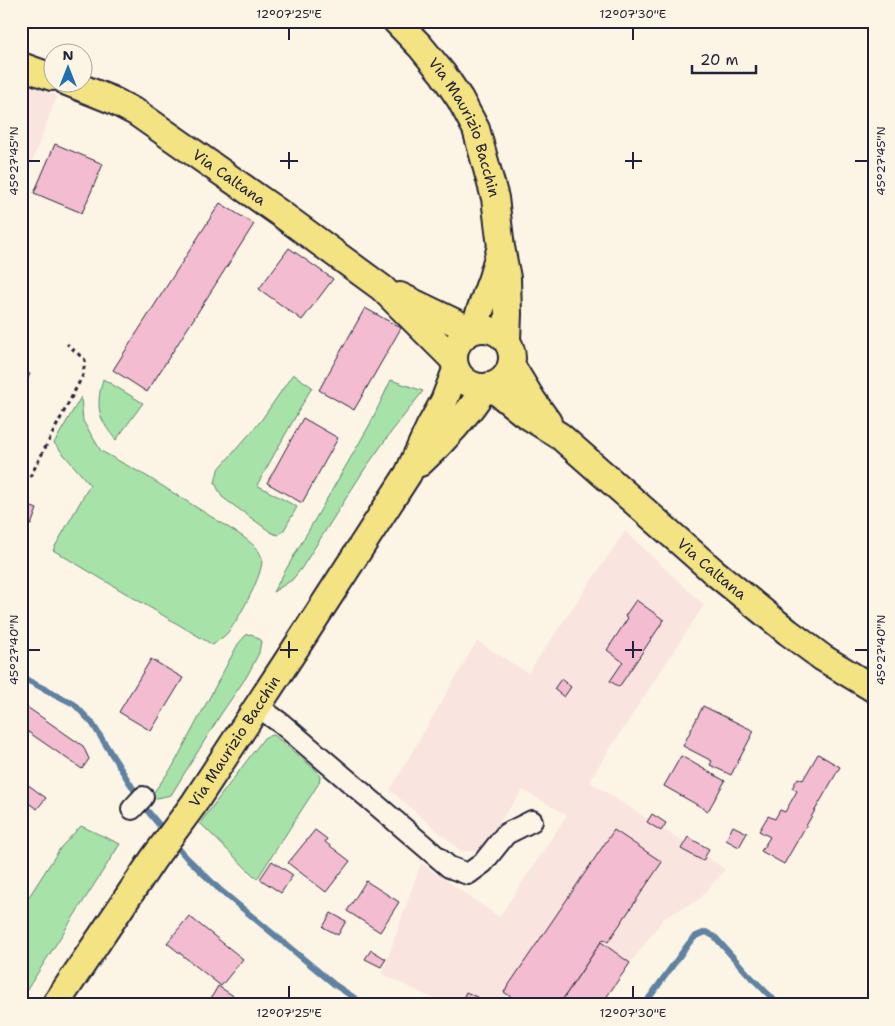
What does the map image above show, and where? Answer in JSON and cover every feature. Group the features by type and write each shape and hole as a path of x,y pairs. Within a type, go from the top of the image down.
{"main road":[{"name":"Via Maurizio Bacchin","path":"396,21 420,46 442,74 460,99 476,128 495,198 501,247 508,278 509,353"},
{"path":"21,66 42,73"},
{"name":"Via Caltana","path":"92,92 137,113 281,214 382,288 442,349 454,364"},
{"name":"Via Maurizio Bacchin","path":"472,330 492,278 501,247"},
{"name":"Via Caltana","path":"382,288 472,330"},
{"path":"482,328 491,329 500,334 509,353 508,373 504,379 488,387 477,387 468,384 461,378 454,364 456,345 460,339 472,330 482,328"},
{"name":"Via Caltana","path":"509,353 533,402 560,436"},
{"name":"Via Maurizio Bacchin","path":"55,1005 154,858 193,805 408,474 430,426 444,402 454,364"},
{"name":"Via Maurizio Bacchin","path":"408,474 439,445 488,387"},
{"name":"Via Caltana","path":"488,387 522,412 560,436 713,571 780,626 823,658 874,689"}],"street":[{"path":"257,706 282,724 450,867 468,874 483,864 506,834 532,821"}],"path":[{"path":"30,477 83,375 86,360 67,344"},
{"path":"21,872 28,861"}],"shaded area":[{"path":"21,83 57,96 21,191"},
{"path":"625,531 704,605 589,781 725,869 700,899 664,918 599,1005 446,1005 382,974 421,863 499,917 567,815 523,790 478,851 461,851 390,790 477,641 528,673"}],"green space":[{"path":"293,374 312,387 257,485 297,507 284,530 278,535 272,533 222,497 215,483 218,470 260,422"},
{"path":"103,379 143,403 116,440 101,418 99,396"},
{"path":"391,380 423,391 364,470 301,569 292,580 273,592 369,426"},
{"path":"81,397 83,421 101,451 148,477 242,536 259,552 262,559 261,566 250,595 230,630 213,645 53,550 90,485 54,443"},
{"path":"252,634 261,641 259,653 247,676 171,795 148,800 173,766 238,644 246,635"},
{"path":"274,735 317,771 320,777 319,783 257,879 200,823 264,738"},
{"path":"81,826 120,844 21,999 21,909 61,847"}],"building":[{"path":"55,144 103,164 82,213 34,193"},
{"path":"220,203 254,224 147,392 113,370"},
{"path":"289,248 333,279 302,320 259,289"},
{"path":"365,308 401,328 354,410 319,390"},
{"path":"21,370 30,374 21,392"},
{"path":"303,418 338,438 302,503 267,483"},
{"path":"21,503 37,509 31,525 21,522"},
{"path":"636,600 664,620 619,687 610,681 623,662 607,650 628,618 625,616"},
{"path":"151,659 183,678 151,731 119,712"},
{"path":"561,679 571,687 564,697 554,689"},
{"path":"24,705 83,746 89,759 82,769 21,727 21,709"},
{"path":"703,706 754,731 731,775 710,765 712,761 683,746"},
{"path":"818,754 840,767 784,864 761,851 770,837 759,831 768,816 775,819 780,810 785,812 797,791 792,788 798,778 803,780"},
{"path":"681,756 725,781 708,811 664,786"},
{"path":"27,784 46,798 37,809 21,798 21,791"},
{"path":"652,814 666,823 661,831 647,822"},
{"path":"733,826 747,833 739,847 726,840"},
{"path":"315,830 327,839 325,842 350,861 326,892 288,863"},
{"path":"614,830 662,862 608,942 603,939 559,1005 523,1005 504,992"},
{"path":"688,837 709,849 703,861 681,849"},
{"path":"272,861 293,875 281,893 260,879"},
{"path":"366,881 399,902 380,932 347,911"},
{"path":"331,913 346,921 338,935 323,927"},
{"path":"189,916 243,959 221,986 167,943"},
{"path":"601,942 630,963 601,1005 559,1005"},
{"path":"371,950 386,959 381,967 365,959"},
{"path":"218,986 243,1002 242,1005 207,1005"},
{"path":"466,992 485,1001 483,1005 460,1005"}],"waterway":[{"path":"21,678 74,704 92,723 146,809 165,832"},
{"path":"173,842 219,889 335,985 365,1005"},
{"path":"644,1005 689,943 696,936 706,932 715,937 779,1005"}]}
